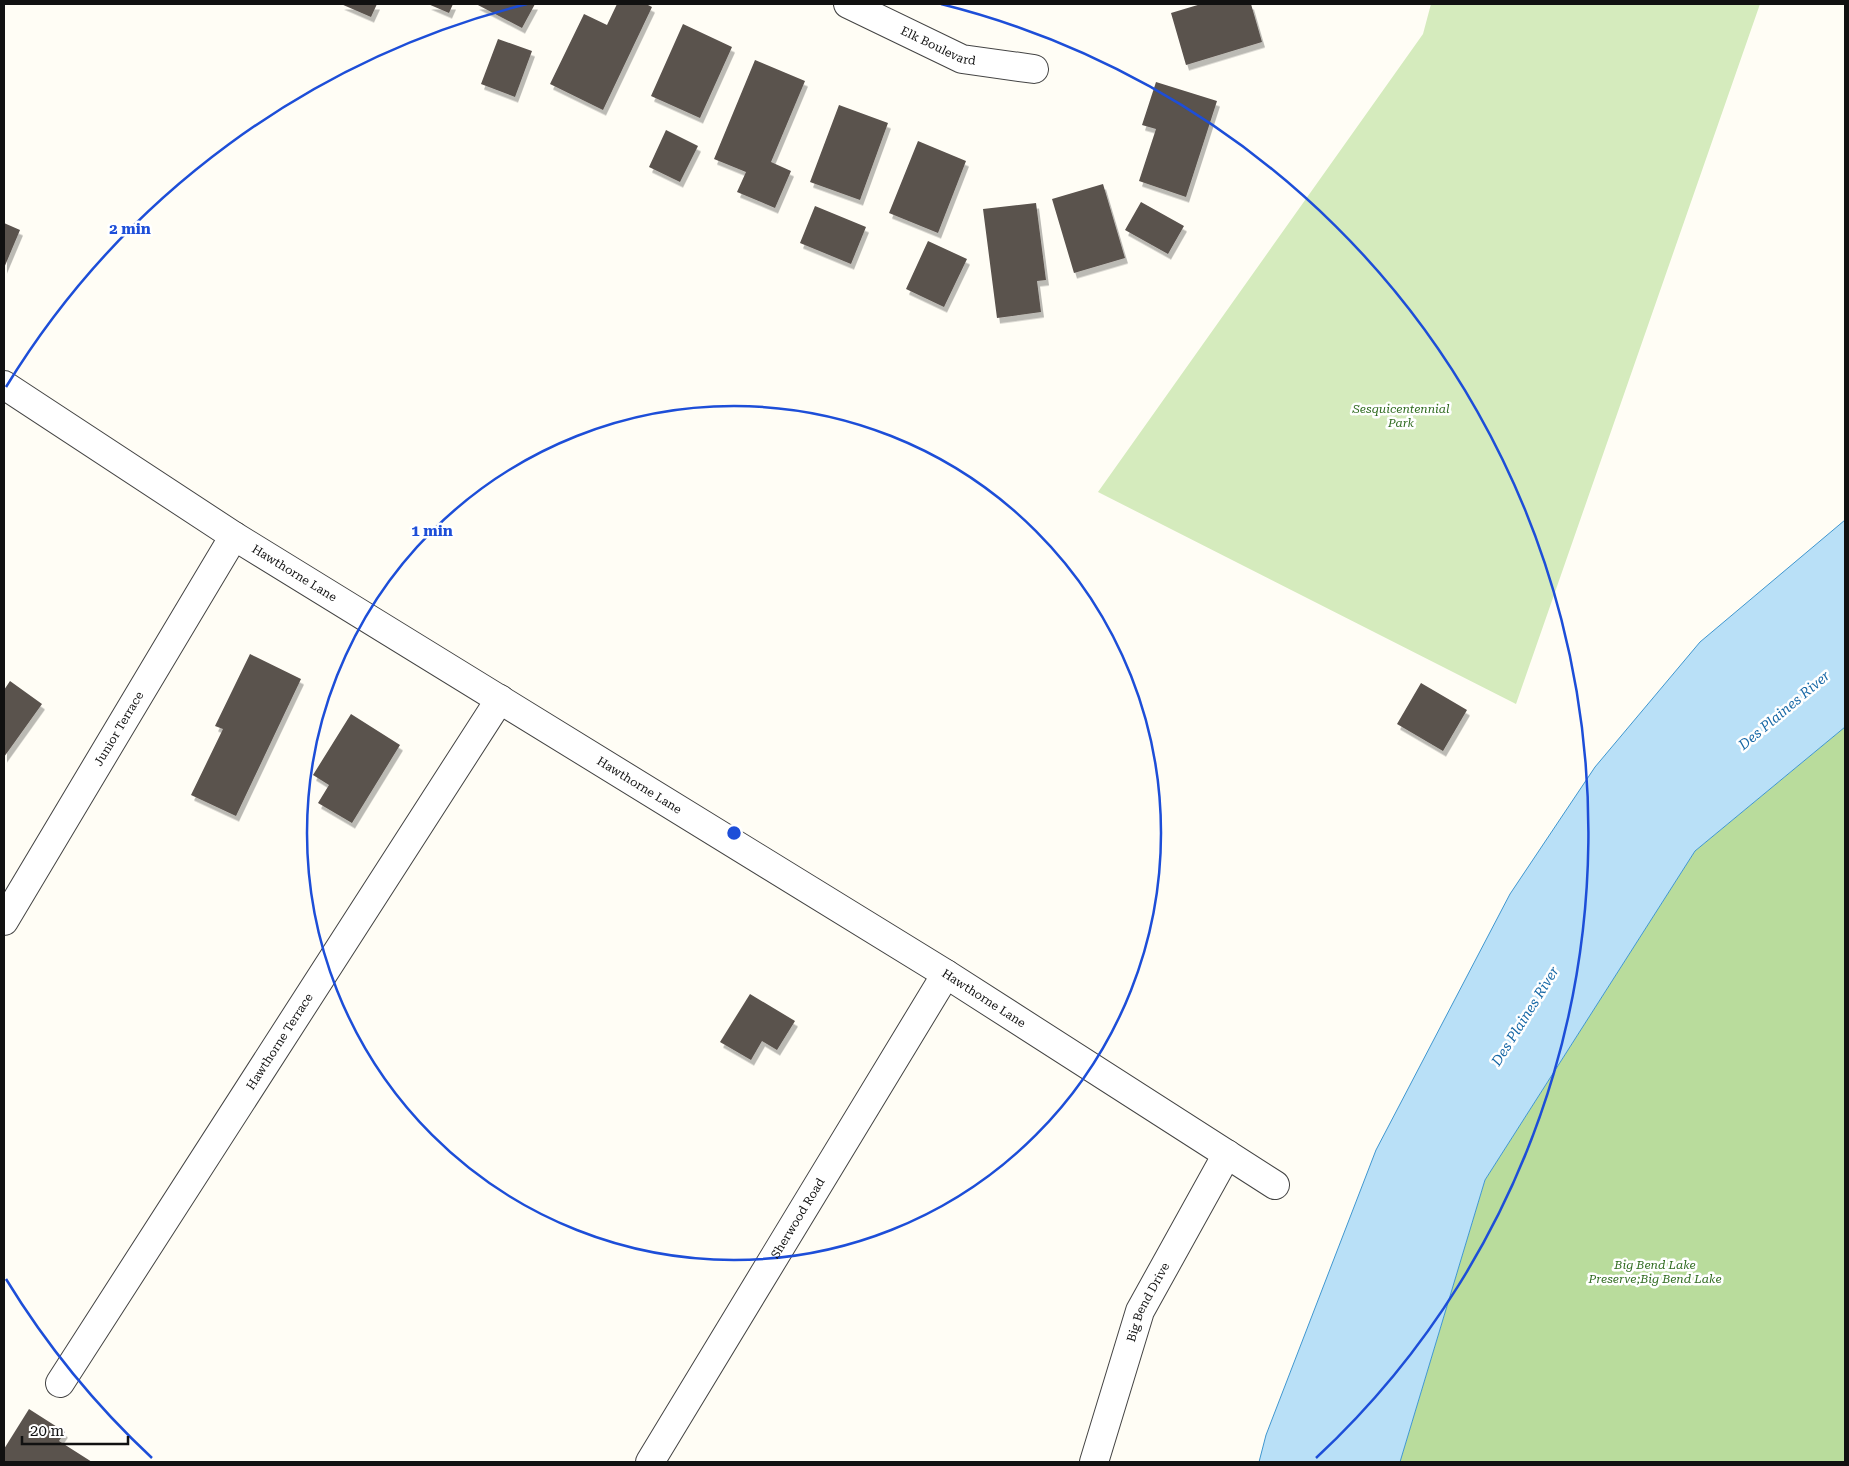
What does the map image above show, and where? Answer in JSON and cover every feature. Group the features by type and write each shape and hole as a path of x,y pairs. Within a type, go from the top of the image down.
{"street":[{"name":"Elk Boulevard","path":"848,4 962,59 1034,69"},
{"name":"Hawthorne Lane","path":"4,385 234,536 946,974 1275,1185"},
{"name":"Junior Terrace","path":"4,922 234,536"},
{"name":"Hawthorne Terrace","path":"60,1383 500,699"},
{"name":"Sherwood Road","path":"650,1462 946,974"},
{"name":"Big Bend Drive","path":"1094,1462 1140,1310 1227,1154"}],"green space":[{"name":"Sesquicentennial Park","path":"1431,4 1760,4 1516,704 1098,492 1423,34"},
{"name":"Big Bend Lake Preserve;Big Bend Lake","path":"1845,727 1845,1462 1400,1462 1485,1180 1695,851"}],"water":[{"name":"Des Plaines River","path":"1845,520 1845,727 1695,851 1485,1180 1400,1462 1259,1462 1266,1435 1376,1150 1510,894 1595,767 1700,642"}],"building":[{"path":"341,4 377,4 371,17"},
{"path":"428,4 453,4 449,13"},
{"path":"476,4 535,4 522,28"},
{"path":"617,4 646,4 652,7 603,110 550,84 584,14 607,25"},
{"path":"1201,4 1251,4 1262,42 1186,65 1171,13"},
{"path":"683,24 732,47 700,118 651,96"},
{"path":"498,39 532,51 515,97 481,84"},
{"path":"755,60 805,81 771,162 791,171 775,208 737,192 746,172 714,159"},
{"path":"1156,82 1217,101 1186,197 1139,181 1156,129 1142,125"},
{"path":"839,105 888,123 860,200 810,182"},
{"path":"666,130 698,146 680,182 649,167"},
{"path":"918,141 966,161 938,233 889,213"},
{"path":"1103,184 1125,258 1074,273 1052,199"},
{"path":"1141,202 1184,226 1168,254 1125,230"},
{"path":"1036,203 1046,280 1037,281 1041,312 997,318 983,209"},
{"path":"815,206 866,227 851,264 800,243"},
{"path":"4,223 20,230 4,268"},
{"path":"928,241 967,259 944,307 906,289"},
{"path":"250,654 301,679 236,816 191,795 223,729 215,726"},
{"path":"10,681 42,704 4,757 4,690"},
{"path":"1421,683 1467,710 1443,751 1397,724"},
{"path":"351,714 400,745 352,823 318,803 329,785 313,775"},
{"path":"750,994 795,1021 777,1050 762,1041 751,1060 720,1042"},
{"path":"29,1409 65,1432 59,1441 92,1462 4,1462 4,1449"}]}
